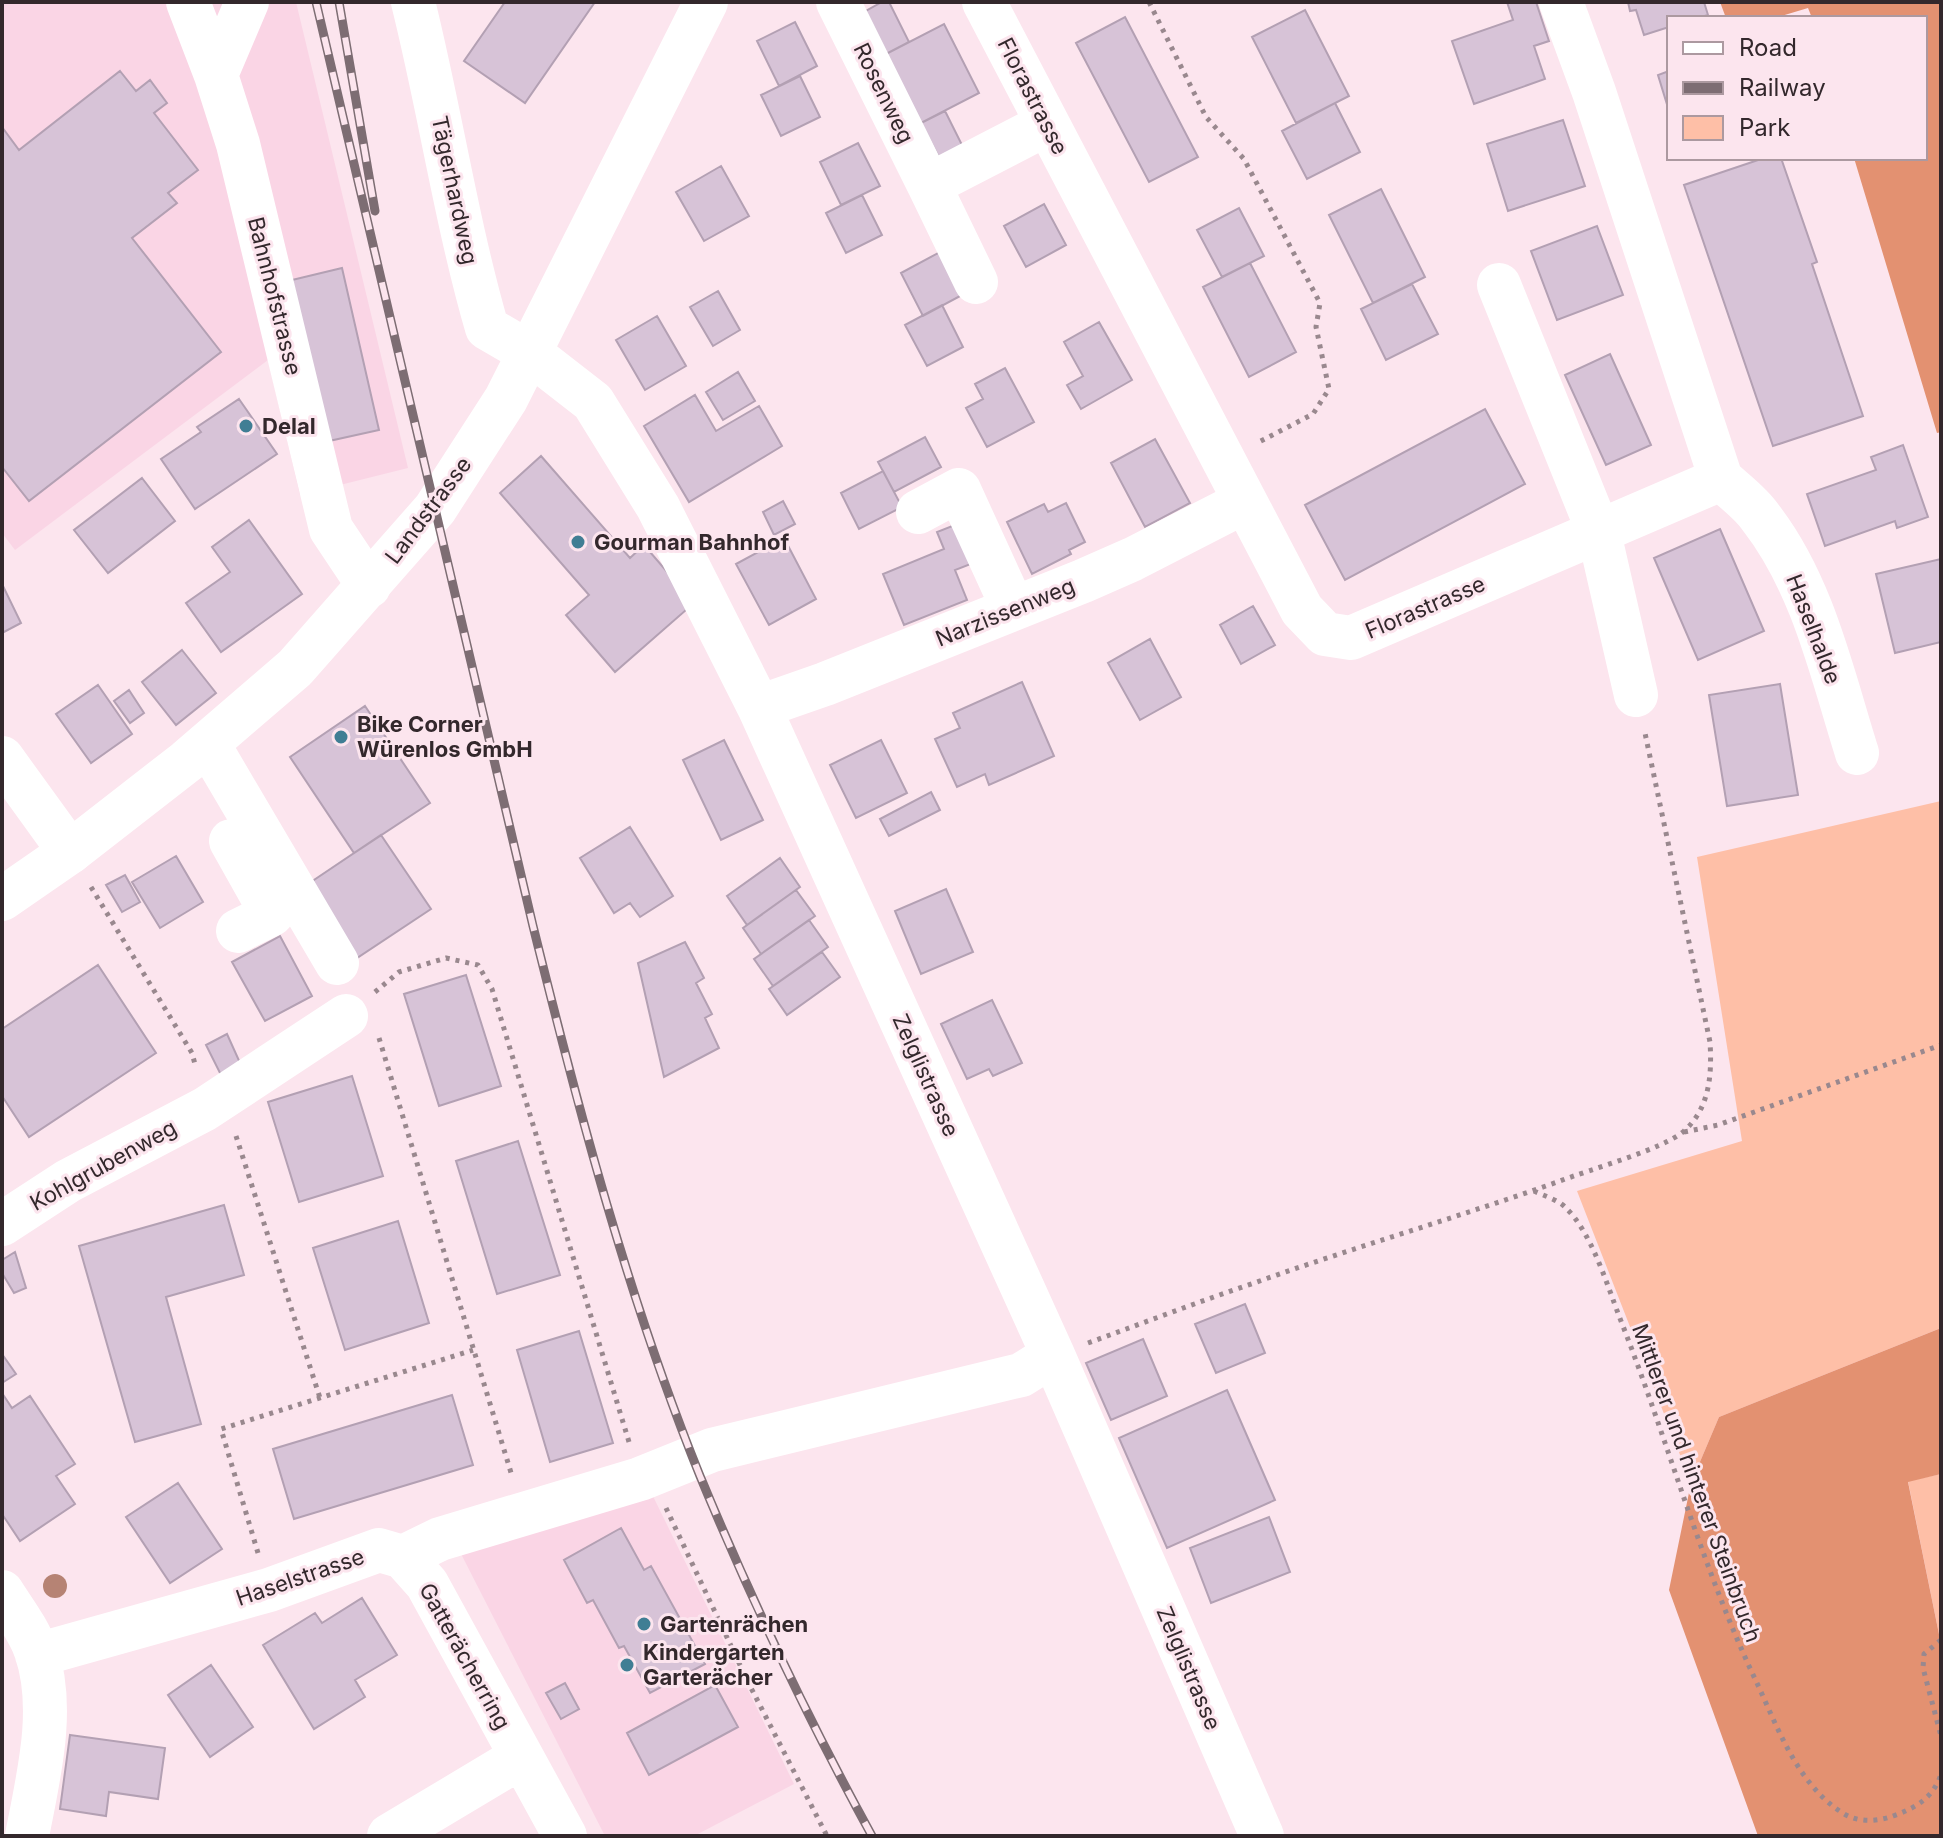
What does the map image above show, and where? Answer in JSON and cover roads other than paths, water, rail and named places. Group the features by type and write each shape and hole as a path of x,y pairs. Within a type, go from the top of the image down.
{"street":[{"name":"Bahnhofstrasse","path":"188,2 238,144 331,529 369,586"},
{"path":"216,75 247,2"},
{"name":"Tägerhardweg","path":"413,2 487,328 530,353"},
{"name":"Landstrasse","path":"2,899 70,852 198,752 295,668 435,509 506,399 706,2"},
{"name":"Rosenweg","path":"838,2 976,282"},
{"name":"Florastrasse","path":"984,2 1302,610 1325,634 1351,638 1721,479"},
{"path":"1561,2 1594,92 1721,479"},
{"path":"929,185 1047,124"},
{"path":"1499,285 1599,533 1636,695"},
{"name":"Zelglistrasse","path":"530,353 593,402 658,507 759,707 1053,1355 1262,1836"},
{"name":"Haselhalde","path":"1721,479 1761,516 1799,579 1857,753"},
{"path":"918,512 959,490 1013,608"},
{"name":"Narzissenweg","path":"759,707 825,684 1133,559 1244,502"},
{"path":"198,752 272,914 238,931"},
{"path":"198,752 337,963"},
{"path":"2,758 70,852"},
{"name":"Kohlgrubenweg","path":"2,1224 68,1181 214,1103 357,1007"},
{"name":"Haselstrasse","path":"37,1655 269,1590 379,1550 403,1557 440,1539 645,1477 712,1450 1021,1375 1053,1355"},
{"name":"Gatterächerring","path":"403,1557 427,1584 565,1836"},
{"path":"2,1592 30,1636 37,1655 45,1705 38,1777 27,1836"},
{"path":"389,1836 521,1757"}],"railway":[{"path":"316,2 533,926 607,1204 650,1341 700,1476 781,1658 872,1836"},
{"path":"339,2 375,211"}],"place":[{"name":"Delal","path":"246,426"},
{"name":"Gourman Bahnhof","path":"578,542"},
{"name":"Bike Corner Würenlos GmbH","path":"341,737"},
{"name":"Gartenrächen","path":"644,1624"},
{"name":"Kindergarten Garterächer","path":"627,1665"}]}
